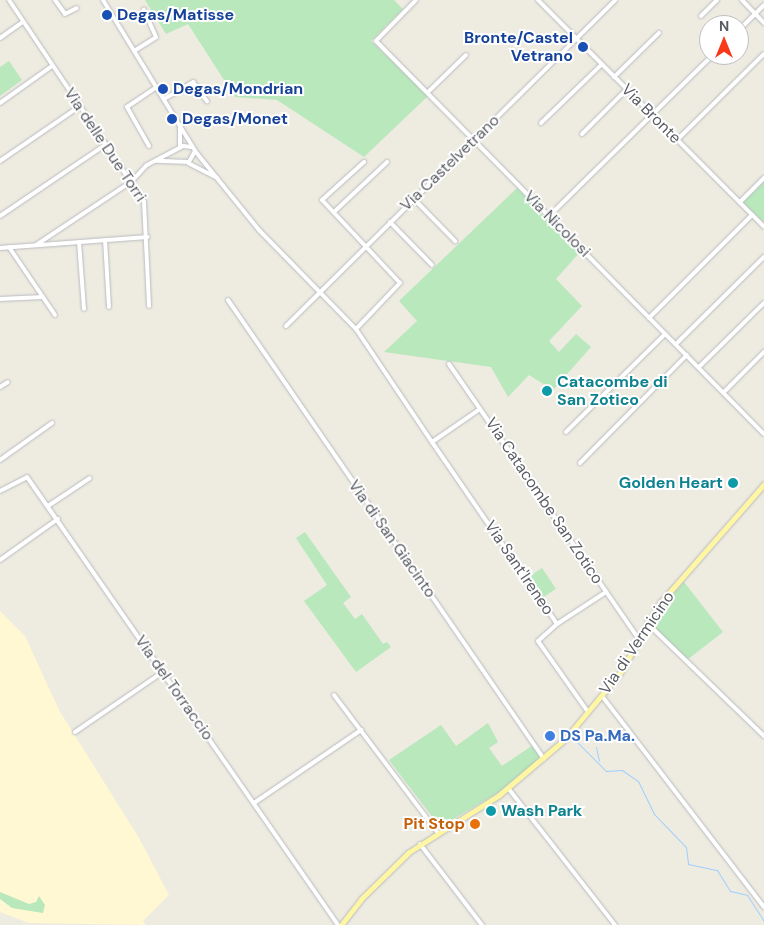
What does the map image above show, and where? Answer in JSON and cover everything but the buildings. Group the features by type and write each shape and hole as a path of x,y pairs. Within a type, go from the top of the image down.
{"main road":[{"name":"Via di Vermicino","path":"340,925 364,896 420,844 508,788 544,759 602,696 622,670 647,622 764,484"}],"street":[{"name":"Via delle Due Torri","path":"9,0 146,205 148,306"},
{"path":"55,0 64,14 77,8"},
{"name":"Via Sant'Ireneo","path":"103,0 194,150 221,180 241,211 356,329 371,350 557,624 538,641 588,712"},
{"name":"Via Nicolosi","path":"416,0 376,41 764,434"},
{"name":"Via Bronte","path":"538,0 764,227"},
{"name":"Via Castelvetrano","path":"286,326 615,0"},
{"path":"702,15 717,0"},
{"path":"742,0 764,23"},
{"path":"749,21 764,5"},
{"path":"134,51 156,37 144,10"},
{"path":"0,38 23,22"},
{"path":"614,77 659,33"},
{"path":"677,140 764,54"},
{"path":"428,92 466,55"},
{"path":"541,123 601,65"},
{"path":"549,216 703,65"},
{"path":"0,104 52,66"},
{"path":"164,99 193,82 207,101"},
{"path":"149,146 127,107 157,87"},
{"path":"582,134 626,90"},
{"path":"0,161 80,106"},
{"path":"179,124 179,149 185,162"},
{"path":"0,216 105,145"},
{"path":"36,244 131,182 145,166 179,149 194,150 194,158 185,162"},
{"path":"156,161 185,162 221,180"},
{"path":"356,329 400,283 322,200 364,162"},
{"path":"334,212 387,162"},
{"path":"740,202 764,178"},
{"path":"414,199 455,242"},
{"path":"649,318 752,215"},
{"path":"390,222 432,265"},
{"path":"0,248 148,237"},
{"path":"105,240 109,307"},
{"path":"79,242 84,310"},
{"path":"9,247 55,314"},
{"path":"676,344 764,257"},
{"path":"0,299 43,297"},
{"name":"Via di San Giacinto","path":"228,300 544,759"},
{"path":"699,367 764,303"},
{"path":"566,432 665,334"},
{"path":"724,392 764,352"},
{"path":"580,463 686,355"},
{"name":"Via Catacombe San Zotico","path":"449,364 638,638"},
{"path":"0,387 8,382"},
{"path":"432,442 480,408"},
{"path":"0,460 52,423"},
{"name":"Via del Torraccio","path":"0,491 26,476 58,519 340,925"},
{"path":"48,506 90,478"},
{"path":"0,560 58,519"},
{"path":"557,624 606,592"},
{"path":"647,622 763,734"},
{"path":"75,732 163,672"},
{"path":"334,695 438,833"},
{"path":"602,696 764,907"},
{"path":"254,803 361,730"},
{"path":"508,788 615,925"},
{"path":"420,844 482,925"}],"shaded area":[{"path":"0,611 25,636 59,710 139,838 169,895 143,921 146,925 29,923 0,912"}],"green space":[{"path":"145,0 394,0 403,9 371,41 428,96 364,157 277,100 235,97 188,24 166,34"},
{"path":"9,61 22,80 0,96 0,67"},
{"path":"764,182 764,222 742,203"},
{"path":"517,188 580,252 556,279 582,306 549,341 559,352 576,334 591,347 553,390 529,375 508,397 491,367 384,352 417,321 399,301"},
{"path":"305,532 351,597 343,603 355,619 362,614 383,644 387,642 391,647 356,672 304,601 327,585 296,538"},
{"path":"542,568 556,589 542,598 528,578"},
{"path":"684,582 723,632 687,660 656,631 651,619"},
{"path":"488,723 498,742 489,748 502,766 533,745 540,758 499,792 440,827 389,760 441,725 456,746"},
{"path":"0,892 29,904 36,902 39,896 45,905 43,913 12,908 0,899"}],"waterway":[{"path":"573,738 606,771 622,770 638,781 654,814 686,847 688,864 717,870 730,891 747,895 764,921"},
{"path":"596,747 599,761"}],"place":[{"name":"Degas/Matisse","path":"107,15"},
{"name":"Bronte/Castel Vetrano","path":"583,47"},
{"name":"Degas/Mondrian","path":"163,89"},
{"name":"Degas/Monet","path":"172,119"},
{"name":"Catacombe di San Zotico","path":"547,391"},
{"name":"Golden Heart","path":"733,483"},
{"name":"DS Pa.Ma.","path":"550,736"},
{"name":"Wash Park","path":"491,811"},
{"name":"Pit Stop","path":"475,824"}]}
